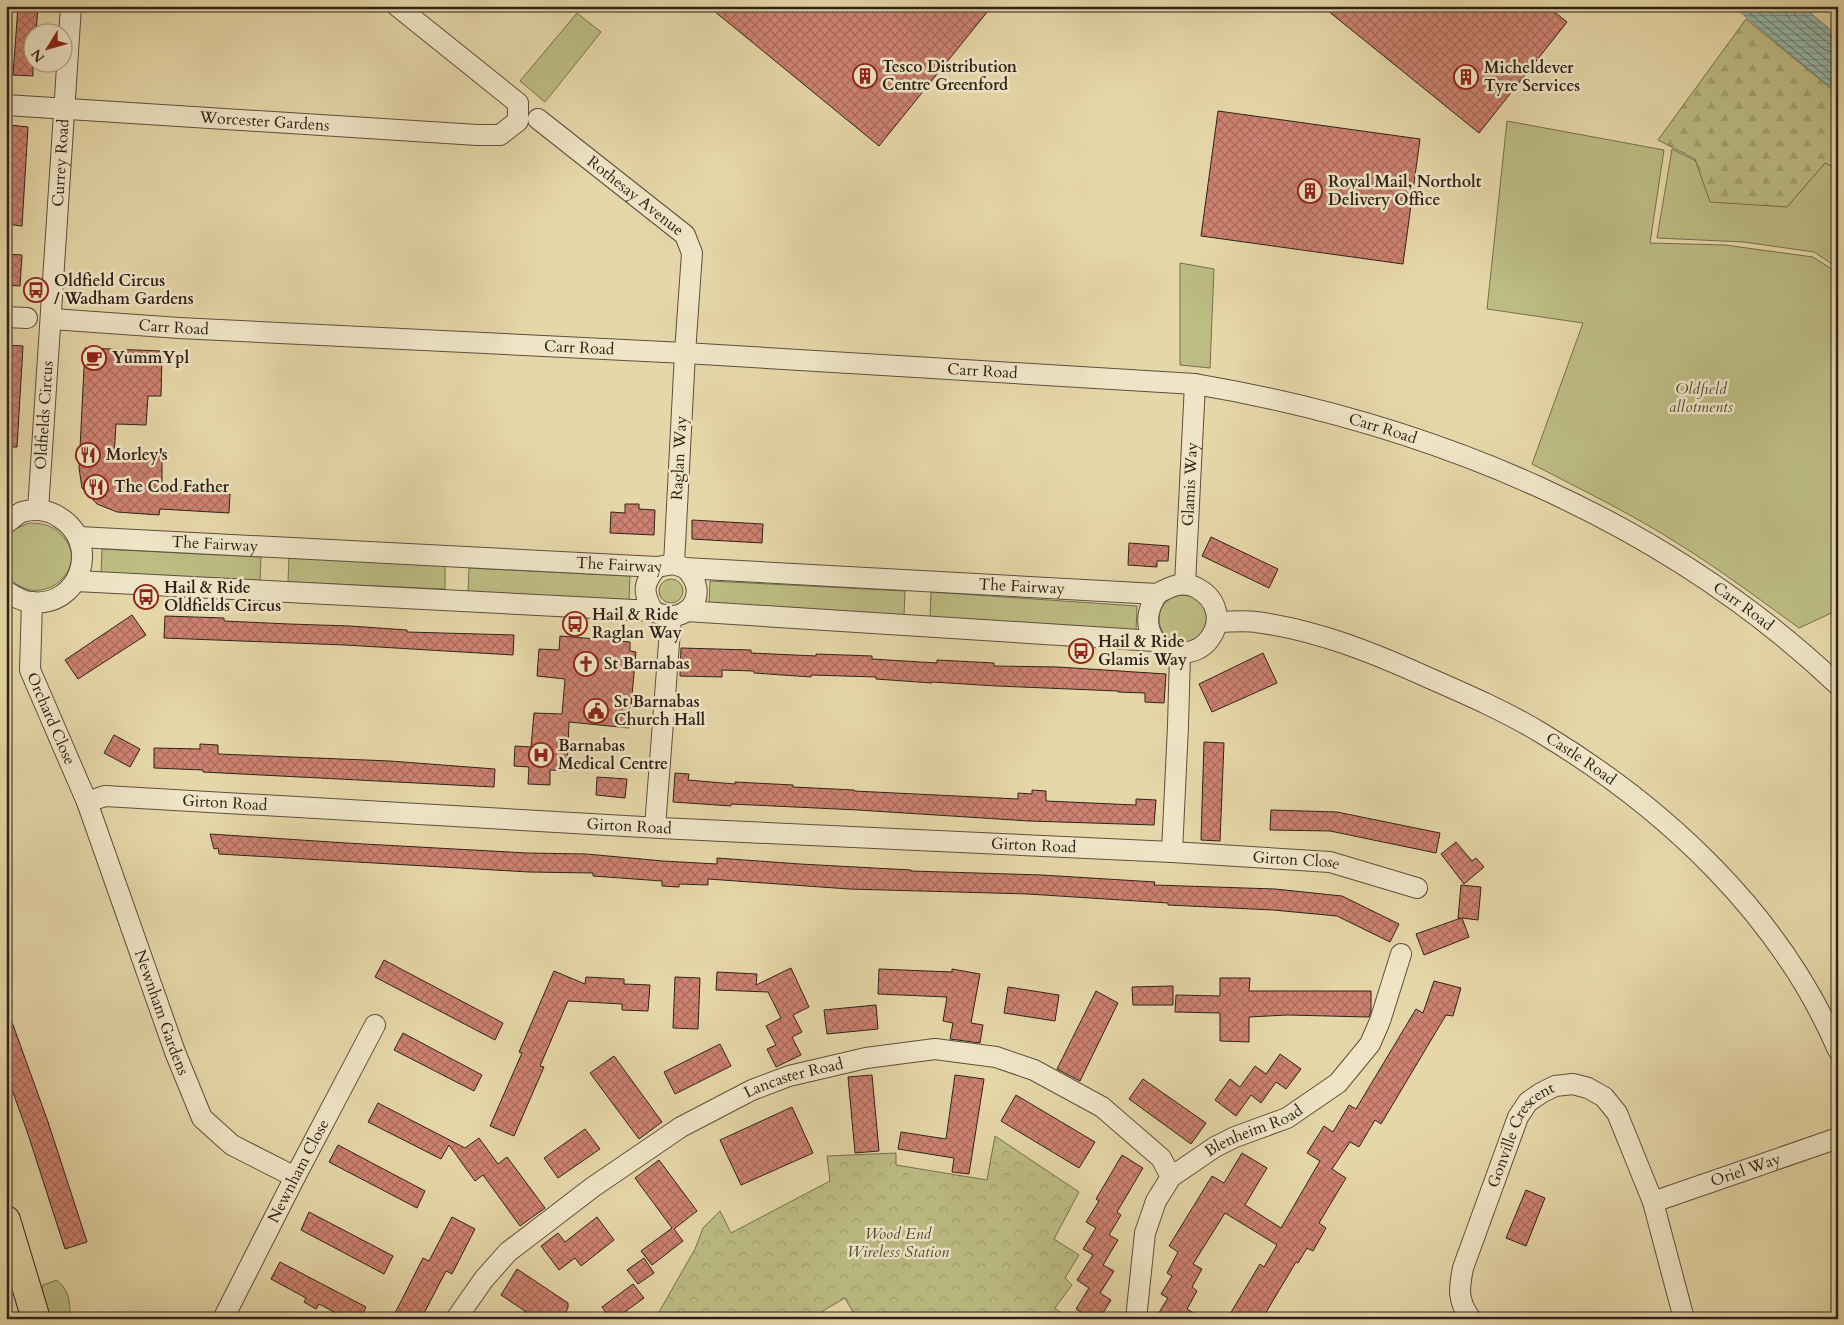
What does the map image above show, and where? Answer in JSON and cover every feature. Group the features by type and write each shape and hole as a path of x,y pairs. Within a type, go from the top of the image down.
{"main road":[{"path":"6,1220 36,1319"}],"street":[{"name":"Currey Road","path":"52,319 71,6"},
{"path":"397,6 518,103 528,120"},
{"name":"Worcester Gardens","path":"6,105 477,135 500,135 528,120"},
{"name":"Rothesay Avenue","path":"528,120 684,235 692,253 685,353"},
{"path":"6,317 27,318"},
{"name":"Carr Road","path":"52,319 179,328 685,353 1195,384 1249,393 1451,450 1519,478 1591,512 1688,567 1742,604 1838,685"},
{"name":"Oldfields Circus","path":"38,510 52,319"},
{"name":"Raglan Way","path":"672,566 685,353"},
{"name":"Glamis Way","path":"1185,584 1195,384"},
{"path":"6,523 22,512 38,510 53,513 73,528 82,548 82,564 76,581 59,597 45,602 32,602 20,599 6,591"},
{"name":"The Fairway","path":"79,538 672,566 1157,594 1169,586 1185,584"},
{"path":"672,566 692,574 697,590 696,599 670,613 646,599 645,586 648,578 672,566"},
{"path":"76,581 670,613 1155,642"},
{"path":"1157,594 1150,606 1147,618 1151,635 1155,642 1164,649 1180,654 1192,652 1203,647 1211,638 1217,622 1216,610 1211,599 1203,591 1185,584"},
{"name":"Orchard Close","path":"32,602 30,670 87,802"},
{"path":"655,827 670,613"},
{"name":"Castle Road","path":"1217,622 1254,621 1298,629 1401,665 1473,697 1542,733 1604,773 1644,804 1685,840 1724,880 1767,929 1797,971 1825,1021 1838,1050"},
{"path":"1172,852 1180,654"},
{"name":"Girton Road","path":"87,802 105,796 655,827 1172,852"},
{"name":"Newnham Gardens","path":"87,802 175,1052 202,1118 232,1145 295,1177"},
{"name":"Girton Close","path":"1172,852 1330,862 1417,888"},
{"name":"Blenheim Road","path":"1136,1319 1145,1233 1156,1201 1171,1177 1215,1147 1235,1137 1288,1118 1338,1083 1370,1044 1380,1021 1401,954"},
{"name":"Newnham Close","path":"223,1319 376,1024"},
{"name":"Lancaster Road","path":"456,1319 484,1280 508,1252 593,1187 681,1127 752,1090 789,1076 866,1058 934,1049 996,1057 1034,1070 1102,1107 1161,1158 1171,1177"},
{"name":"Gonville Crescent","path":"1470,1319 1465,1312 1458,1291 1463,1268 1518,1117 1528,1102 1541,1093 1555,1086 1573,1084 1588,1088 1604,1097 1617,1113 1653,1202 1683,1315 1682,1319"},
{"name":"Oriel Way","path":"1653,1202 1838,1138"}],"green space":[{"path":"577,13 601,32 545,102 520,81"},
{"path":"1746,19 1838,94 1838,169 1825,163 1787,207 1710,202 1695,159 1658,140"},
{"name":"Oldfield allotments","path":"1507,121 1664,150 1650,243 1725,245 1813,257 1838,273 1838,610 1799,628 1724,574 1659,532 1532,464 1583,323 1487,309"},
{"path":"1672,149 1787,207 1825,163 1838,169 1838,268 1814,252 1744,242 1657,238"},
{"path":"1180,263 1214,269 1210,368 1180,365"},
{"path":"29,523 53,528 65,539 71,550 71,561 68,571 61,580 41,590 30,590 18,585 6,571 6,540 15,529"},
{"path":"102,549 261,557 260,581 101,573"},
{"path":"289,556 445,564 445,589 288,582"},
{"path":"469,568 630,576 629,600 468,592"},
{"path":"671,579 680,582 683,591 680,600 671,603 662,600 659,591 662,582"},
{"path":"710,581 905,591 904,615 709,604"},
{"path":"931,592 1137,606 1136,631 930,617"},
{"path":"1178,595 1188,595 1197,599 1203,605 1206,610 1206,628 1197,639 1188,643 1178,643 1169,639 1163,633 1159,624 1159,614 1163,605 1169,599"},
{"name":"Wood End Wireless Station","path":"995,1136 1079,1192 1054,1239 1079,1255 1065,1278 1072,1285 1055,1308 1067,1317 1066,1319 857,1319 845,1298 809,1319 655,1319 695,1249 703,1228 720,1211 731,1233 830,1181 827,1156 896,1153 896,1165 987,1180"},
{"path":"57,1280 65,1289 68,1298 70,1319 48,1319 41,1300 43,1285"}],"water":[{"path":"1733,6 1802,6 1838,36 1838,108 1831,88"}],"building":[{"path":"18,6 38,6 37,22 22,22 22,72 33,72 33,76 13,75"},
{"name":"Tesco Distribution Centre Greenford","path":"708,6 992,6 879,146"},
{"name":"Micheldever Tyre Services","path":"1322,6 1547,6 1567,22 1479,133"},
{"name":"Royal Mail, Northolt Delivery Office","path":"1218,111 1420,139 1403,264 1201,236"},
{"path":"10,125 28,127 22,226 6,224 6,168"},
{"path":"7,254 22,255 20,286 6,285"},
{"path":"6,345 23,346 17,447 6,447"},
{"path":"85,348 162,351 161,396 148,396 146,425 116,424 114,458 140,462 143,453 162,456 162,488 188,490 188,482 217,484 216,493 230,494 229,513 160,509 159,515 117,512 97,504 82,488 79,468"},
{"path":"625,504 639,504 639,509 655,510 654,535 610,533 611,512 625,513"},
{"path":"692,520 763,524 762,543 692,539"},
{"path":"1211,537 1278,569 1269,588 1202,556"},
{"path":"1129,543 1169,546 1168,561 1157,561 1157,567 1128,565"},
{"path":"132,615 146,635 78,679 65,660"},
{"path":"165,616 224,618 224,621 350,626 407,630 407,632 514,635 513,655 345,645 164,638"},
{"path":"560,636 630,642 630,651 636,652 629,728 569,722 567,771 550,770 550,785 528,784 529,767 514,766 515,746 531,747 534,713 562,714 565,679 537,676 539,649 559,650"},
{"path":"681,648 751,650 751,653 816,656 816,654 872,656 872,659 937,663 937,660 994,663 994,666 1058,667 1166,674 1164,703 1145,702 1145,693 932,683 876,679 876,677 811,675 811,677 754,673 754,671 722,670 722,677 680,676"},
{"path":"1263,653 1277,683 1212,712 1199,684"},
{"path":"114,735 140,749 130,767 104,753"},
{"path":"1204,742 1224,743 1220,841 1201,840"},
{"path":"200,744 218,745 218,754 390,761 495,769 494,787 154,768 154,748 200,749"},
{"path":"675,773 689,774 688,780 735,784 735,782 793,785 793,787 854,791 1018,799 1018,793 1032,794 1032,790 1046,791 1046,801 1136,805 1136,799 1156,800 1154,825 1029,821 858,810 673,802"},
{"path":"597,777 627,779 625,798 596,795"},
{"path":"1271,810 1337,812 1440,833 1436,853 1330,831 1270,830"},
{"path":"210,834 527,853 586,854 717,864 717,858 911,871 1042,875 1155,882 1154,885 1275,889 1342,896 1399,924 1390,942 1337,916 1273,910 1168,905 1168,903 1028,894 849,889 708,879 708,885 679,884 679,887 662,886 662,881 593,876 593,873 529,872 219,854 218,848 214,849"},
{"path":"1456,842 1472,861 1476,858 1484,867 1464,884 1441,854"},
{"path":"1461,885 1481,887 1478,920 1462,918 1469,937 1424,955 1416,934 1461,918 1458,918"},
{"path":"384,960 503,1023 495,1040 375,977"},
{"path":"791,968 809,1007 793,1015 802,1032 792,1037 801,1055 776,1067 767,1049 776,1045 766,1026 781,1018 768,992 716,990 717,972 757,974 756,985"},
{"path":"879,969 952,972 952,969 980,974 971,1023 983,1025 980,1043 950,1039 953,1023 943,1021 947,997 878,994"},
{"path":"554,971 585,984 586,977 624,979 624,984 650,985 648,1011 622,1010 622,1004 568,1001 540,1066 544,1067 514,1136 490,1126 522,1053 519,1052"},
{"path":"675,977 700,978 698,1029 673,1028"},
{"path":"1220,978 1250,978 1249,991 1371,991 1371,1011 1369,1017 1287,1015 1249,1017 1249,1042 1220,1041 1220,1013 1175,1012 1176,995 1220,996"},
{"path":"1434,981 1461,988 1453,1016 1446,1015 1381,1124 1375,1120 1359,1147 1350,1142 1332,1169 1346,1178 1319,1223 1326,1228 1313,1251 1307,1248 1298,1263 1296,1262 1262,1319 1227,1319 1260,1264 1264,1267 1277,1245 1225,1213 1193,1264 1202,1269 1192,1287 1197,1291 1187,1309 1204,1319 1155,1319 1168,1298 1161,1294 1172,1276 1167,1273 1178,1252 1169,1246 1212,1176 1224,1183 1242,1153 1267,1168 1245,1205 1281,1228 1320,1161 1307,1153 1324,1126 1333,1132 1349,1105 1356,1109 1416,1009 1423,1013"},
{"path":"1173,986 1173,1005 1133,1005 1132,987"},
{"path":"1008,987 1059,995 1055,1021 1004,1013"},
{"path":"1096,991 1118,1003 1080,1081 1057,1069"},
{"path":"876,1005 878,1029 827,1034 824,1010"},
{"path":"6,1011 8,1011 48,1122 87,1242 65,1249 6,1073"},
{"path":"403,1033 482,1075 474,1091 394,1050"},
{"path":"720,1044 731,1066 675,1094 664,1072"},
{"path":"1280,1054 1301,1069 1286,1089 1276,1082 1261,1103 1251,1095 1236,1116 1215,1100 1230,1079 1240,1087 1255,1066 1266,1074"},
{"path":"614,1056 662,1122 639,1139 590,1073"},
{"path":"872,1075 879,1151 855,1153 848,1077"},
{"path":"955,1075 984,1079 969,1174 952,1172 954,1158 898,1149 901,1132 946,1139"},
{"path":"1143,1079 1206,1123 1191,1144 1129,1099"},
{"path":"1016,1095 1095,1142 1079,1168 1001,1121"},
{"path":"378,1103 465,1148 479,1138 498,1164 507,1157 545,1208 520,1226 483,1175 475,1181 449,1145 441,1159 368,1122"},
{"path":"792,1107 813,1153 741,1185 720,1140"},
{"path":"585,1129 600,1149 558,1178 544,1158"},
{"path":"338,1145 425,1191 417,1208 329,1162"},
{"path":"1122,1155 1143,1168 1117,1212 1121,1215 1109,1235 1118,1240 1103,1265 1114,1271 1100,1293 1111,1300 1099,1319 1092,1319 1076,1309 1089,1288 1077,1280 1093,1255 1083,1249 1096,1228 1086,1222 1099,1201 1096,1199"},
{"path":"659,1160 697,1211 674,1229 683,1241 652,1265 641,1251 672,1228 635,1178"},
{"path":"1526,1190 1545,1198 1526,1246 1506,1238"},
{"path":"309,1212 393,1256 384,1274 301,1230"},
{"path":"452,1217 475,1229 452,1274 446,1271 421,1319 392,1319 423,1258 429,1261"},
{"path":"597,1217 614,1240 581,1266 575,1258 559,1270 541,1246 558,1233 565,1242"},
{"path":"644,1258 654,1273 638,1284 627,1270"},
{"path":"280,1262 366,1307 360,1319 347,1319 319,1304 316,1309 304,1302 306,1298 271,1279"},
{"path":"517,1269 568,1303 568,1308 562,1319 537,1319 501,1295"},
{"path":"633,1284 644,1298 615,1319 611,1319 602,1307"}],"place":[{"name":"Tesco Distribution Centre Greenford","path":"865,76"},
{"name":"Micheldever Tyre Services","path":"1466,77"},
{"name":"Royal Mail, Northolt Delivery Office","path":"1310,191"},
{"name":"Oldfield Circus / Wadham Gardens","path":"36,290"},
{"name":"YummYpl","path":"94,358"},
{"name":"Morley's","path":"88,455"},
{"name":"The Cod Father","path":"96,487"},
{"name":"Hail & Ride Oldfields Circus","path":"146,597"},
{"name":"Hail & Ride Raglan Way","path":"575,624"},
{"name":"Hail & Ride Glamis Way","path":"1081,651"},
{"name":"St Barnabas","path":"586,664"},
{"name":"St Barnabas Church Hall","path":"596,711"},
{"name":"Barnabas Medical Centre","path":"541,755"}]}
